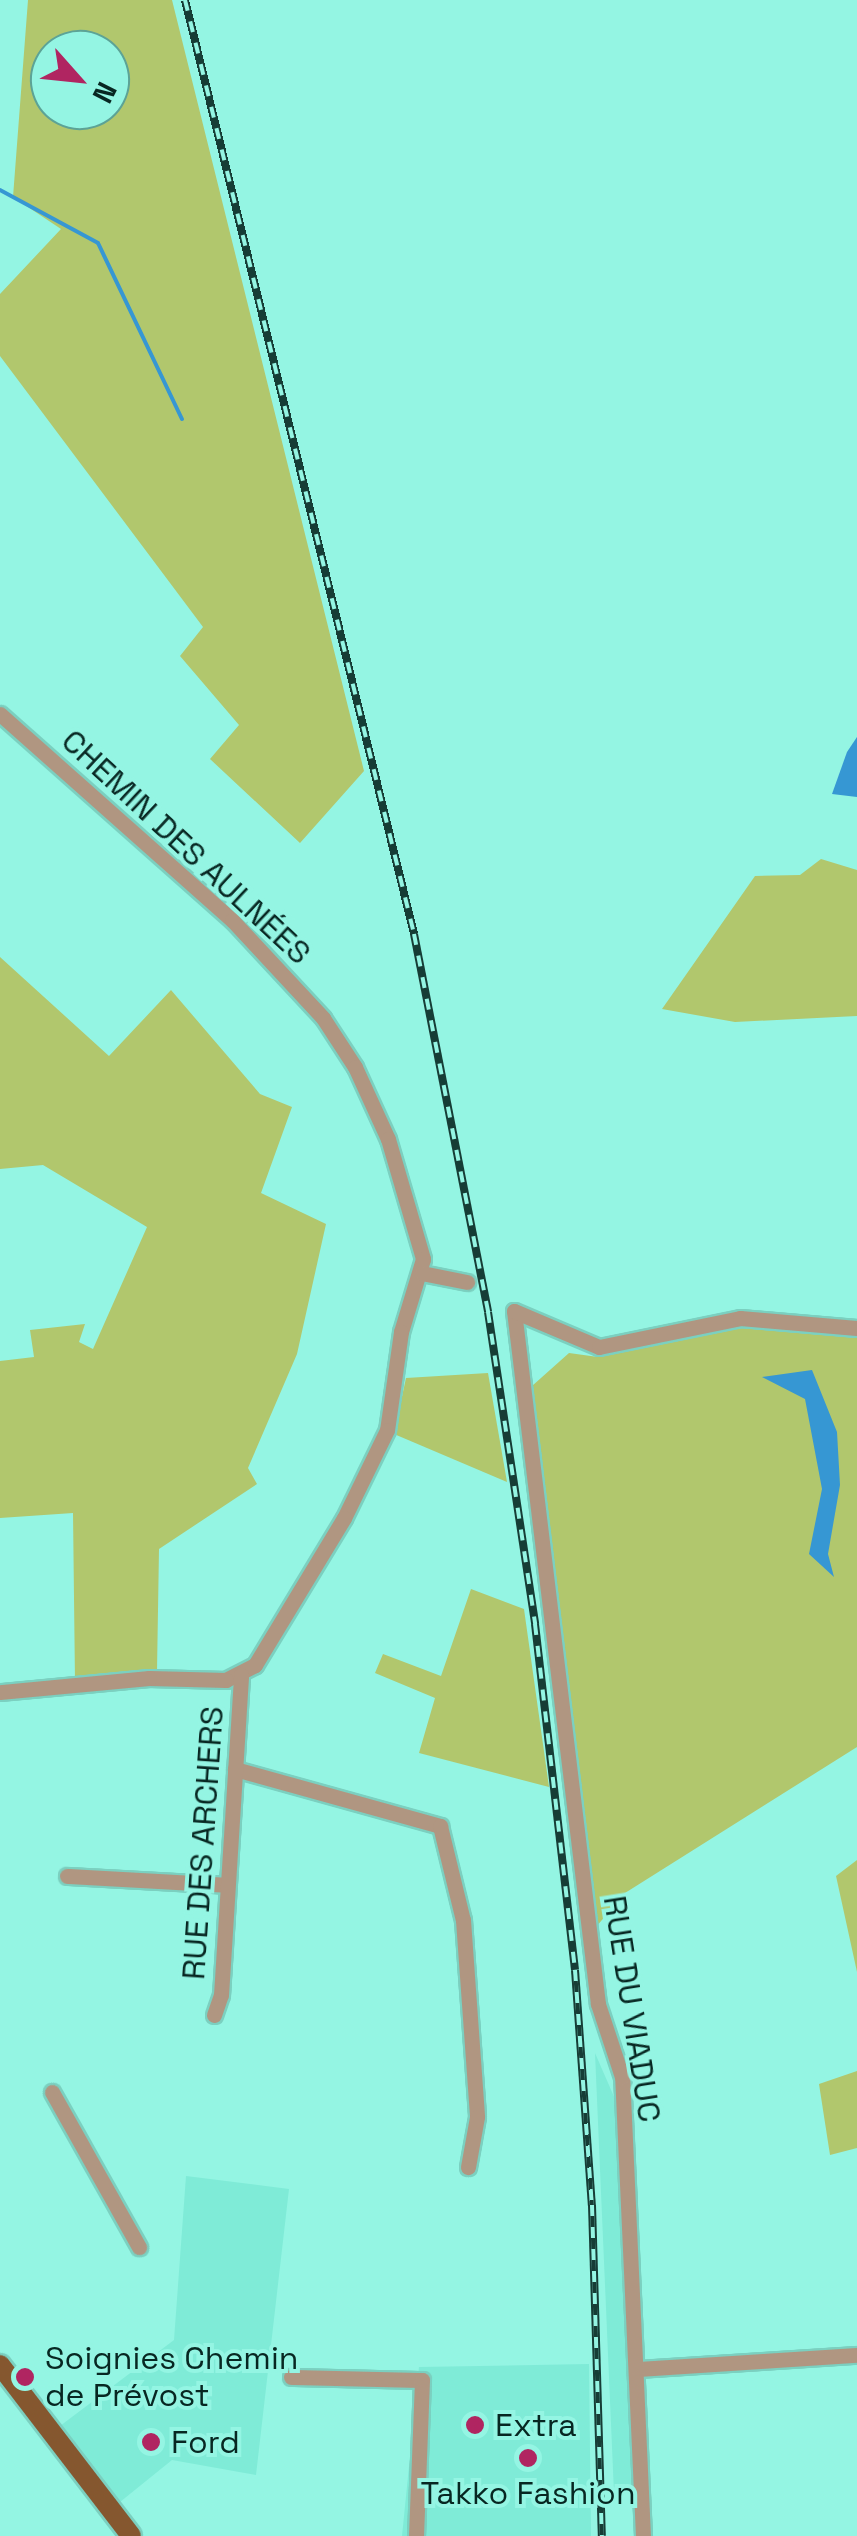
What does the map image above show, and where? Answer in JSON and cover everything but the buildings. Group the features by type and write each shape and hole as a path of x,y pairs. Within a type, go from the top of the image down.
{"main road":[{"path":"0,2365 131,2536"}],"street":[{"name":"CHEMIN DES AULNÉES","path":"0,714 232,920 323,1018 355,1066 402,1173 422,1273"},
{"path":"0,1692 241,1675 264,1655 387,1430 401,1332 422,1273 466,1282"},
{"name":"RUE DU VIADUC","path":"643,2536 622,2076 598,2004 514,1311 598,1347 740,1318 857,1328"},
{"name":"RUE DES ARCHERS","path":"214,2014 222,1996 241,1675"},
{"path":"234,1769 440,1826 463,1920 477,2117 468,2167"},
{"path":"67,1876 226,1884"},
{"path":"52,2092 139,2246"},
{"path":"638,2369 856,2357"},
{"path":"291,2377 422,2380 416,2536"}],"shaded area":[{"path":"28,0 172,0 364,771 300,843 210,759 239,725 180,656 203,627 0,356 0,294 61,229 13,197"},
{"path":"821,859 857,870 857,1016 735,1022 662,1009 755,876 800,875"},
{"path":"0,957 109,1056 171,990 260,1094 292,1107 261,1193 326,1224 297,1354 248,1468 257,1484 159,1549 157,1671 75,1681 73,1513 0,1518 0,1361 34,1357 30,1330 85,1324 79,1342 93,1349 147,1227 43,1165 0,1169"},
{"path":"741,1324 857,1332 857,1747 625,1893 590,1934 532,1386 569,1353 598,1357"},
{"path":"488,1373 507,1482 394,1434 406,1378"},
{"path":"471,1589 524,1609 549,1787 419,1753 435,1698 375,1673 383,1654 441,1676"},
{"path":"857,1860 857,1972 836,1876"},
{"path":"595,2053 615,2099 630,2395 633,2491 614,2493"},
{"path":"857,2071 857,2148 830,2155 819,2084"},
{"path":"186,2176 289,2189 256,2475 172,2460 120,2502 60,2426 174,2340"},
{"path":"589,2364 591,2536 402,2536 419,2367"}],"water":[{"path":"857,737 857,797 832,794 847,752"},
{"path":"812,1370 837,1432 840,1485 828,1554 834,1577 809,1554 822,1489 805,1399 762,1377"}],"waterway":[{"path":"0,190 98,243 182,419"}],"railway":[{"path":"185,0 414,934 488,1312 535,1624 575,1970 592,2205 602,2536"}],"place":[{"name":"Soignies Chemin de Prévost","path":"25,2377"},
{"name":"Extra","path":"475,2425"},
{"name":"Ford","path":"151,2442"},
{"name":"Takko Fashion","path":"528,2458"}]}
